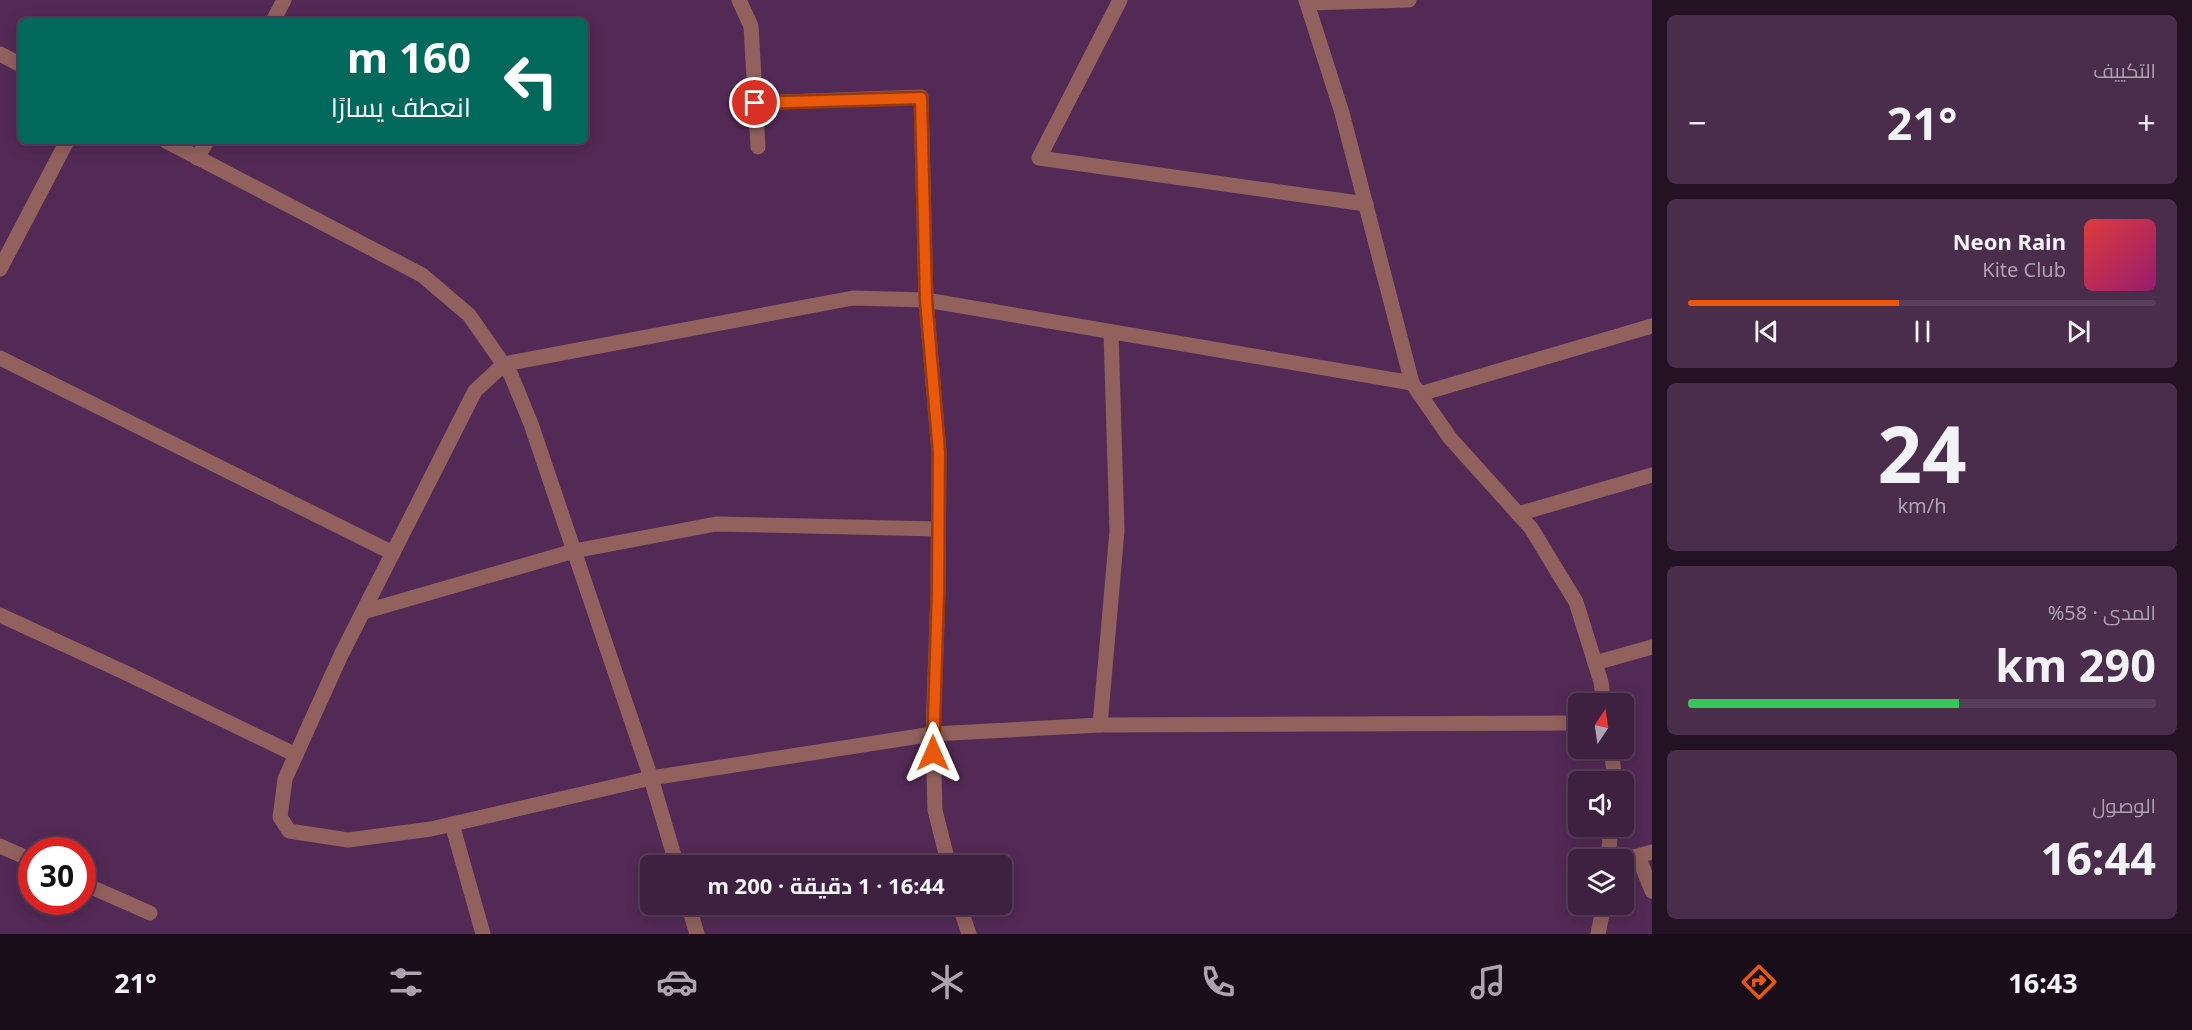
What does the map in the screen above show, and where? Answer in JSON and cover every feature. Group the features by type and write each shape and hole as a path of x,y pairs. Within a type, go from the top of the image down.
{"street":[{"path":"275,18 284,0"},
{"path":"739,0 751,26 758,147"},
{"path":"1120,0 1038,158 1366,204"},
{"path":"1409,0 1306,1 1342,113 1416,389 1450,438 1531,528 1576,602 1602,693"},
{"path":"0,54 18,63"},
{"path":"755,103 921,98 926,300 939,452 933,734 935,810 946,855"},
{"path":"0,268 65,144"},
{"path":"171,144 422,275 469,315 504,364 511,375 531,424 651,778 674,855"},
{"path":"197,158 205,144"},
{"path":"1568,723 1100,725 933,734 651,778 431,829 348,840 289,831 280,817 285,779 341,655 475,391 504,364 853,298 926,300 1416,389 1652,326"},
{"path":"1100,725 1116,531 1111,332"},
{"path":"0,358 393,553"},
{"path":"1518,513 1652,475"},
{"path":"363,612 574,551 716,524 938,530"},
{"path":"0,615 296,755"},
{"path":"1594,663 1652,647"},
{"path":"452,824 483,934"},
{"path":"0,846 18,854"},
{"path":"1645,854 1652,891"},
{"path":"96,889 150,913"},
{"path":"691,915 697,934"},
{"path":"963,915 969,934"},
{"path":"1598,934 1602,915"}],"route":[{"path":"755,103 921,98 926,300 939,452 933,753"}]}
